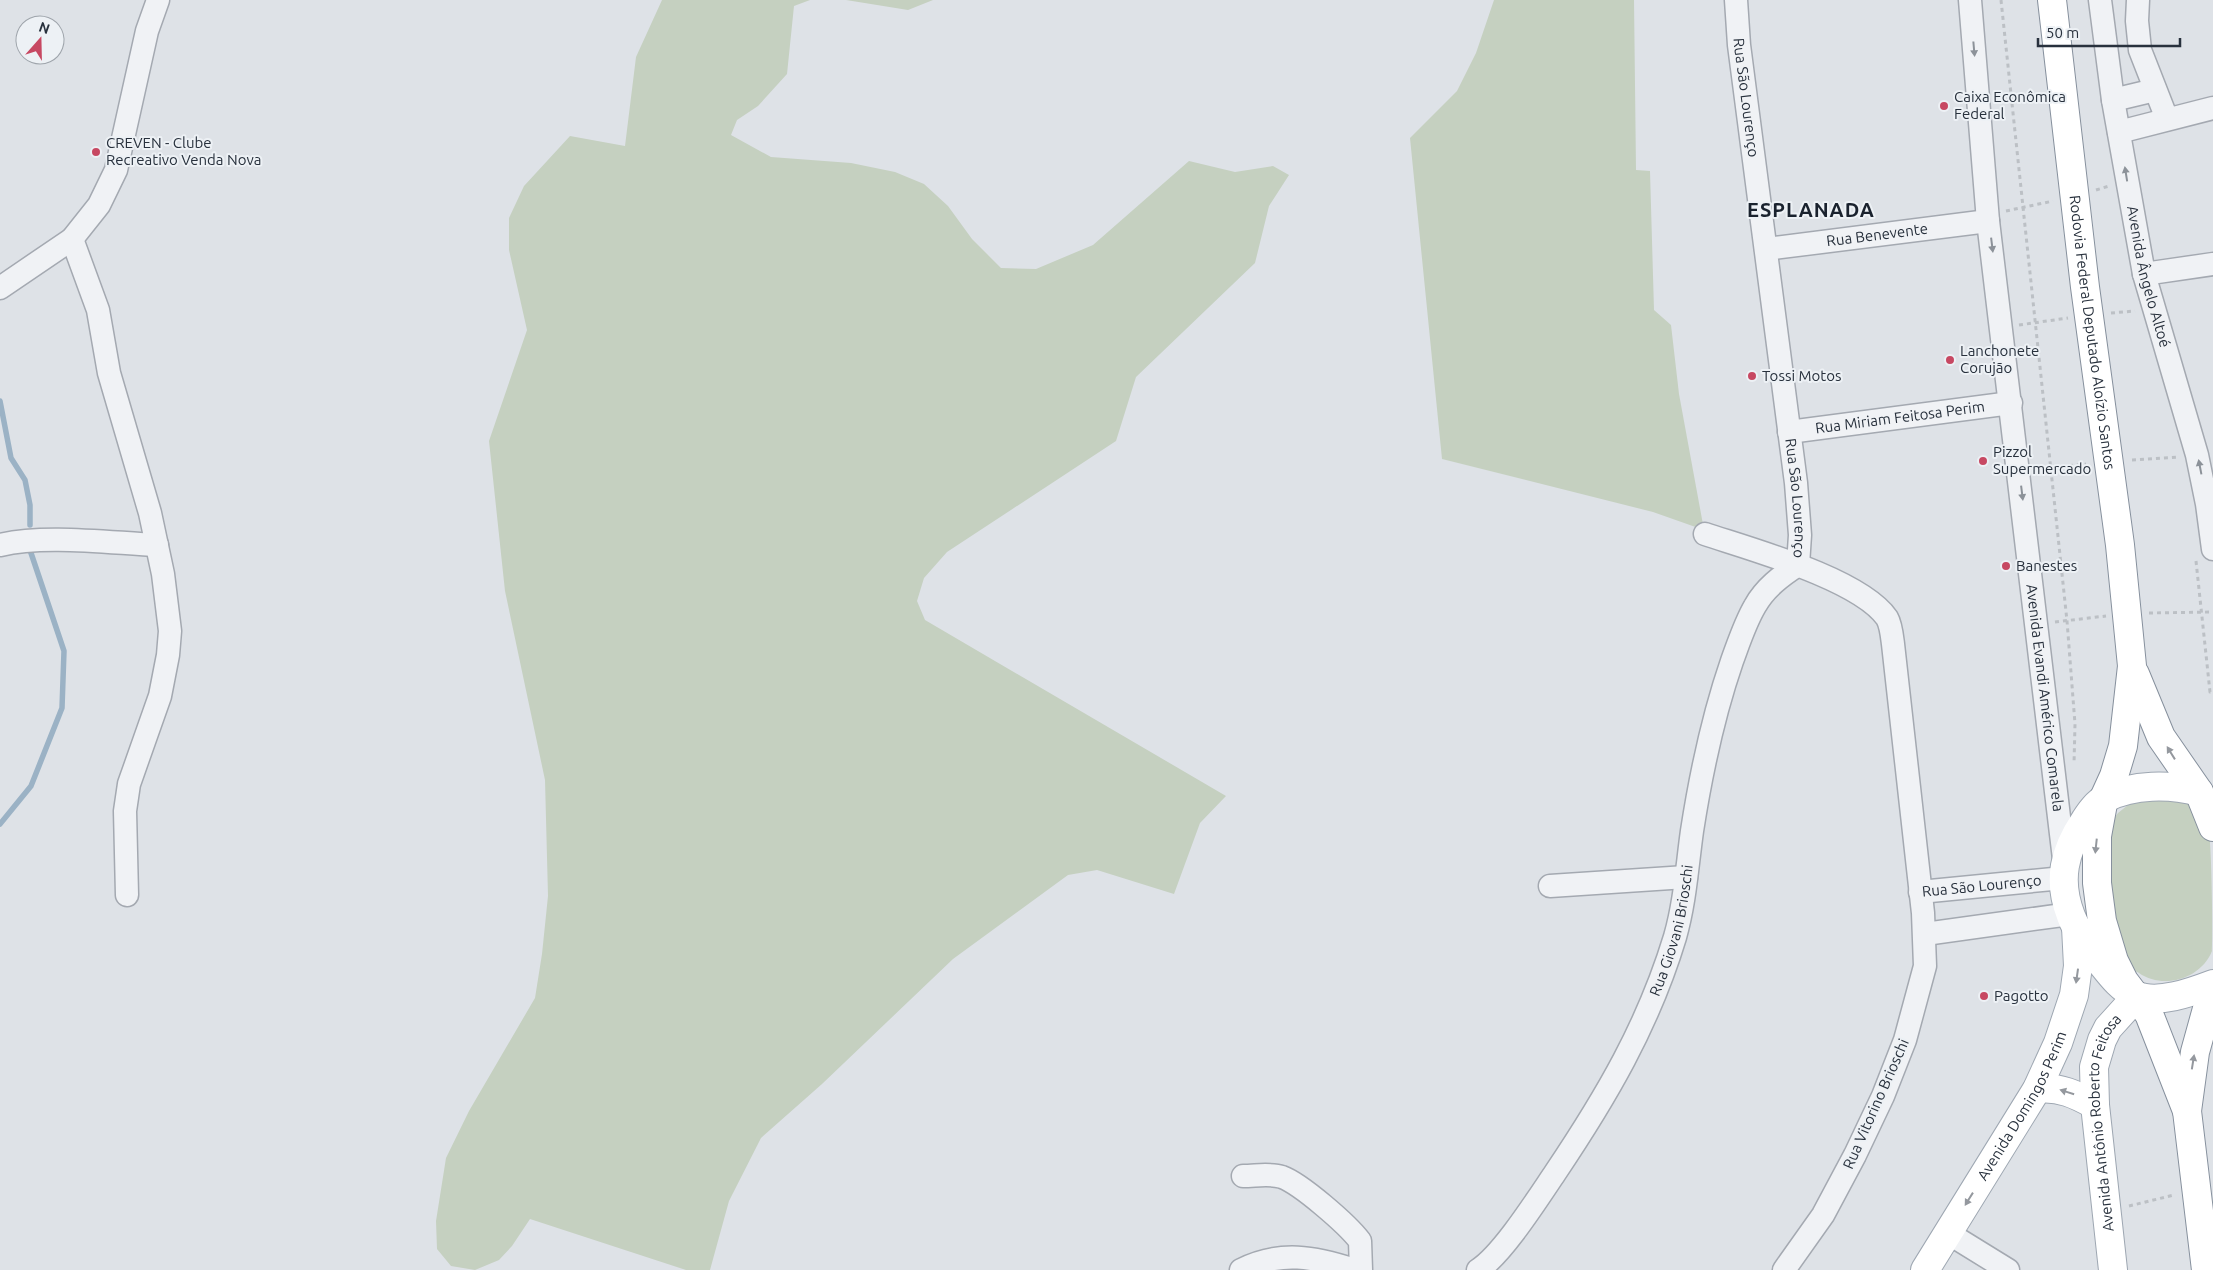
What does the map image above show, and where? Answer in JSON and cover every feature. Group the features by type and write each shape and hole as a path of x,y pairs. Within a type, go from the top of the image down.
{"main road":[{"name":"Rodovia Federal Deputado Aloízio Santos","path":"2052,0 2085,287 2119,538 2132,666 2123,746 2114,776 2104,798 2096,855 2097,883 2107,944 2128,995 2153,1023 2187,1110 2206,1270"},
{"name":"Rodovia Federal Deputado Aloízio Santos","path":"2132,666 2161,737 2206,795 2213,826"},
{"path":"2064,868 2080,827 2104,798 2143,788 2186,789 2206,795"},
{"name":"Avenida Domingos Perim","path":"1925,1270 2037,1089 2058,1043 2074,995 2078,966 2064,868"},
{"path":"2073,921 2108,971 2128,995 2168,998 2213,985"},
{"name":"Rodovia Federal Deputado Aloízio Santos","path":"2187,1110 2195,1052 2213,985"},
{"name":"Avenida Antônio Roberto Feitosa","path":"2113,1270 2093,1082 2097,1054 2108,1028 2128,995"},
{"path":"2037,1089 2047,1088 2066,1091 2095,1105"}],"street":[{"path":"0,288 72,239 99,205 116,170 147,31 158,0"},
{"name":"Rua São Lourenço","path":"1736,0 1739,44 1799,515 1798,565 1858,593 1878,608 1888,620 1893,644 1920,892 2064,868"},
{"name":"Avenida Evandi Américo Comarela","path":"1970,0 1988,220 2011,403 2064,868"},
{"name":"Avenida Ângelo Altoé","path":"2100,0 2113,100 2144,274 2198,455 2204,553"},
{"path":"2138,0 2137,21 2140,50 2167,119"},
{"path":"2113,100 2155,90"},
{"path":"2119,132 2213,108"},
{"name":"Rua Benevente","path":"1766,249 1988,220"},
{"path":"72,239 98,310 109,373 128,432 157,545 163,574 170,630 168,655 160,696 129,784 126,811 127,895"},
{"path":"2144,274 2213,264"},
{"name":"Rua Miriam Feitosa Perim","path":"1789,432 2011,403"},
{"path":"1705,534 1798,565"},
{"path":"0,545 17,541 40,540 157,545"},
{"name":"Rua Giovani Brioschi","path":"1478,1270 1510,1237 1544,1189 1622,1068 1641,1028 1672,946 1683,906 1701,777 1709,740 1742,632 1755,605 1767,589 1798,565"},
{"path":"1550,886 1686,877"},
{"name":"Rua Vitorino Brioschi","path":"1784,1270 1823,1215 1855,1155 1883,1096 1905,1040 1926,966 1925,934 1920,892"},
{"path":"1925,934 2073,921"},
{"path":"1243,1176 1269,1175 1283,1177 1318,1202 1360,1241 1361,1270"},
{"path":"1948,1233 2008,1270"},
{"path":"1241,1270 1252,1264 1295,1256 1318,1259 1355,1270"}],"path":[{"path":"2001,0 2054,497 2075,724 2075,760 2070,773 2054,774"},
{"path":"2130,301 2134,317"},
{"path":"2175,448 2179,463"},
{"path":"2204,553 2210,692 2213,692"},
{"path":"2107,1212 2197,1189"}],"green space":[{"path":"662,0 810,0 794,6 787,74 758,106 737,120 731,135 771,157 851,163 895,172 924,184 948,206 972,239 1001,268 1036,269 1093,245 1189,161 1235,172 1273,166 1289,175 1269,206 1255,263 1136,377 1116,441 947,552 924,578 917,601 925,620 1226,796 1200,823 1174,894 1097,870 1068,875 953,959 822,1084 761,1138 729,1201 710,1270 686,1270 530,1219 512,1246 499,1260 475,1270 451,1266 437,1249 436,1221 446,1158 469,1111 535,998 548,896 545,780 505,591 489,441 527,330 509,250 509,218 524,186 570,136 625,146 636,57"},
{"path":"846,0 933,0 908,10"},
{"path":"1494,0 1634,0 1636,170 1650,171 1654,310 1671,325 1679,394 1704,530 1653,512 1442,459 1410,138 1457,91 1476,53"},
{"path":"2184,798 2201,815 2208,826 2211,869 2212,951 2207,961 2190,975 2170,981 2159,981 2133,969 2123,951 2114,918 2106,829 2118,813 2133,801"}],"waterway":[{"path":"0,401 11,458 25,480 30,505 30,525"},
{"path":"0,824 31,786 62,708 64,651 30,550"}],"place":[{"name":"Caixa Econômica Federal","path":"1944,106"},
{"name":"CREVEN - Clube Recreativo Venda Nova","path":"96,152"},
{"name":"Lanchonete Corujão","path":"1950,360"},
{"name":"Tossi Motos","path":"1752,376"},
{"name":"Pizzol Supermercado","path":"1983,461"},
{"name":"Banestes","path":"2006,566"},
{"name":"Pagotto","path":"1984,996"}],"district":[{"name":"ESPLANADA","path":"1811,210"}]}
